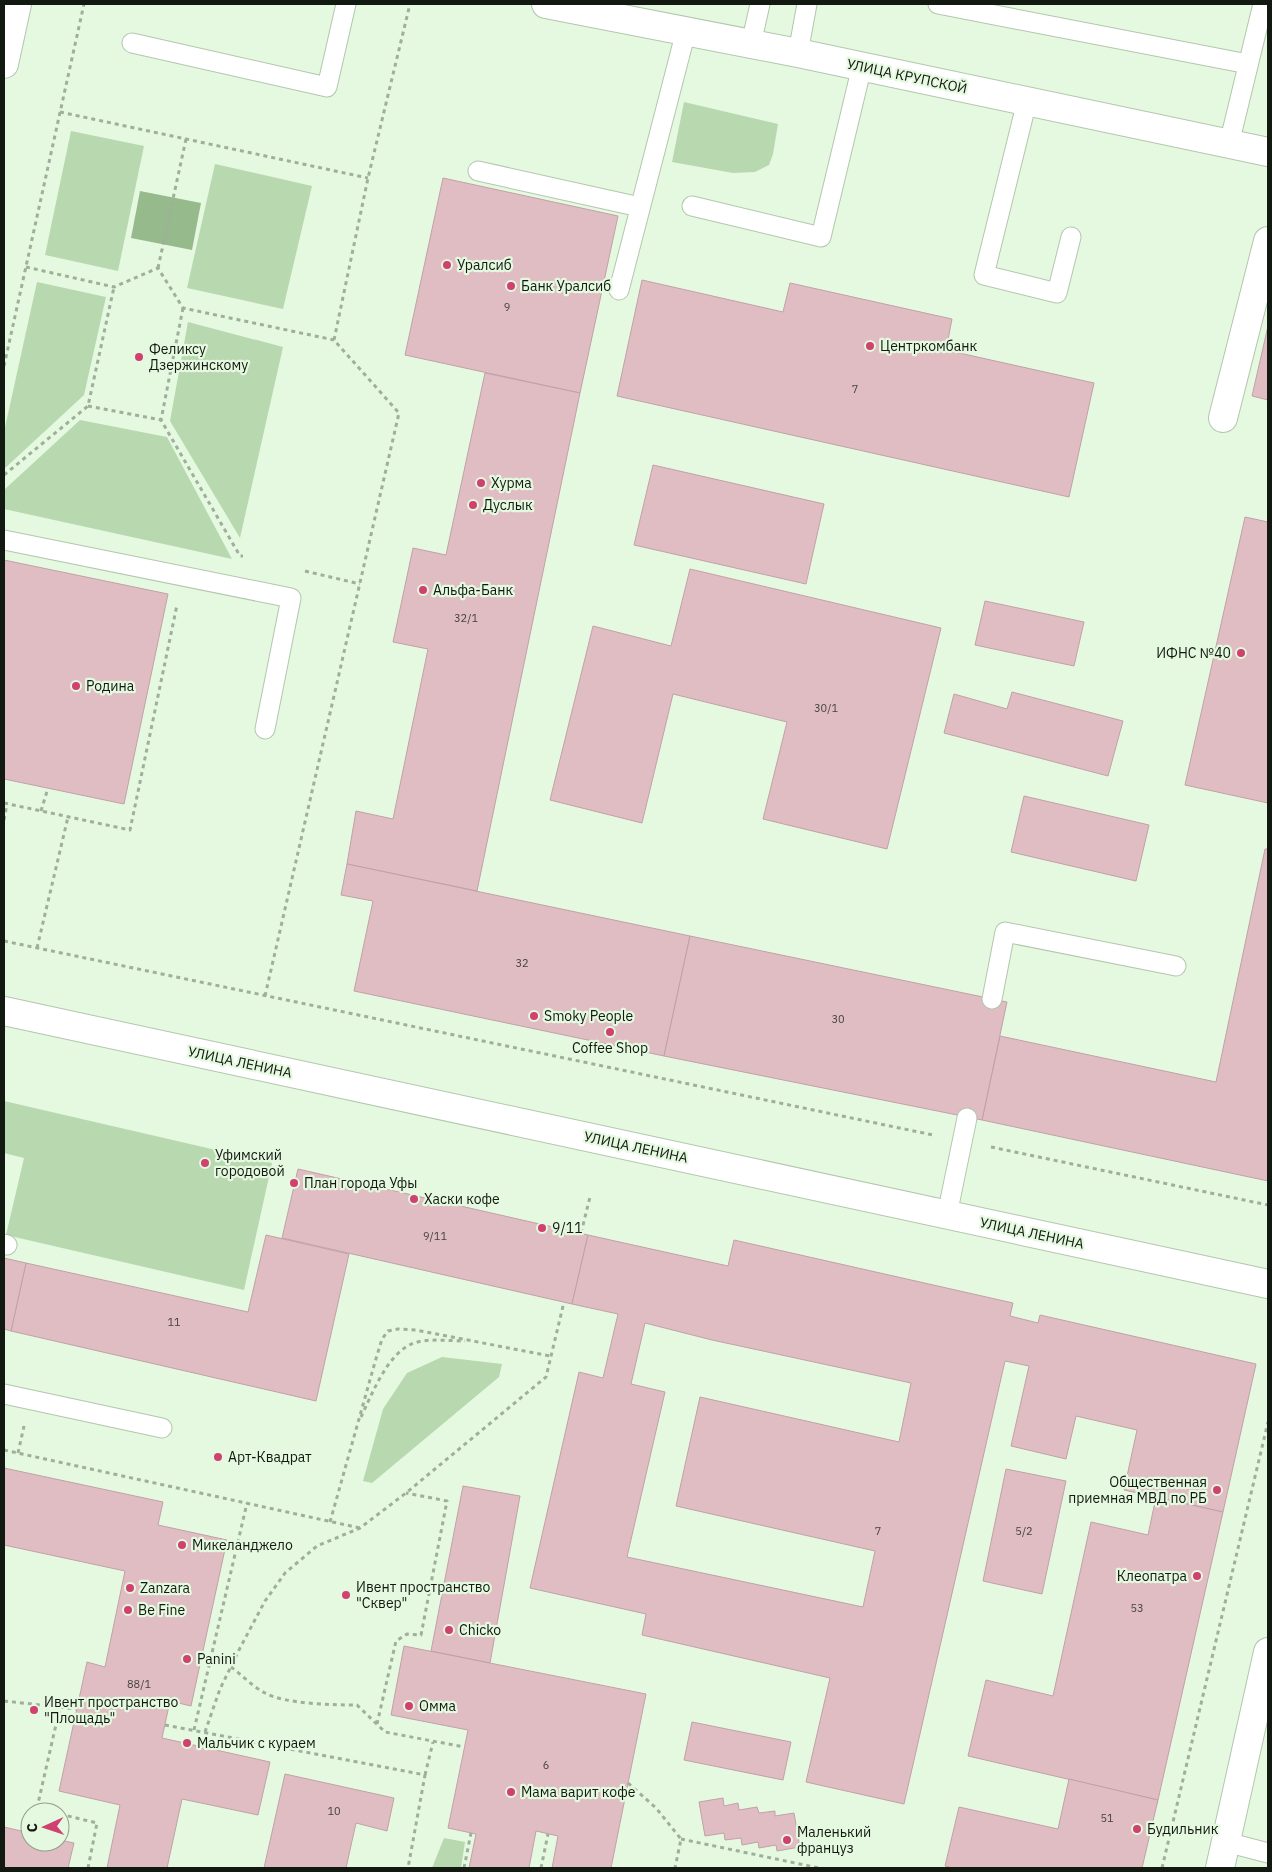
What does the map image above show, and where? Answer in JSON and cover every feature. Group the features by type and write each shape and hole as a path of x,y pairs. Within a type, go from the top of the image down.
{"main road":[{"name":"УЛИЦА КРУПСКОЙ","path":"546,4 862,66 1268,152"},
{"path":"4,64 11,12"},
{"path":"1223,418 1268,241"},
{"name":"УЛИЦА ЛЕНИНА","path":"4,1011 1268,1284"},
{"path":"1220,1868 1268,1652"}],"lane":[{"path":"132,43 327,87 346,4"},
{"path":"751,44 760,4"},
{"path":"798,53 808,4"},
{"path":"938,4 1248,64"},
{"path":"1229,144 1263,4"},
{"path":"619,290 686,31"},
{"path":"692,206 821,237 862,66"},
{"path":"1027,101 984,275 1057,293 1071,237"},
{"path":"478,171 640,207"},
{"path":"4,540 291,598 265,729"},
{"path":"992,999 1005,932 1176,966"},
{"path":"947,1215 966,1118"},
{"path":"4,1394 162,1428"},
{"path":"1226,1842 1268,1852"}],"path":[{"path":"4,366 84,4"},
{"path":"334,340 368,178 410,4"},
{"path":"60,112 368,178"},
{"path":"186,139 158,268 184,308 162,420 240,556 249,558"},
{"path":"26,267 114,287 158,268"},
{"path":"4,475 88,406 114,287"},
{"path":"184,308 334,340 399,413 265,996"},
{"path":"88,406 162,420"},
{"path":"296,569 360,584"},
{"path":"4,820 6,803 130,830 183,576"},
{"path":"41,811 48,788"},
{"path":"37,948 68,817"},
{"path":"4,941 1268,1205"},
{"path":"581,1233 590,1197"},
{"path":"205,1732 220,1689 231,1667 265,1601 285,1573 317,1546 360,1528 406,1493 546,1377 564,1302"},
{"path":"330,1522 382,1339 388,1331 398,1329 416,1330 550,1356"},
{"path":"357,1424 379,1379 401,1351 414,1343 442,1340 472,1341"},
{"path":"1162,1868 1268,1422"},
{"path":"4,1450 360,1528"},
{"path":"377,1724 396,1641 407,1634 421,1635 447,1502 406,1493"},
{"path":"194,1730 247,1503"},
{"path":"231,1667 265,1693 294,1701 356,1705 385,1732 464,1747"},
{"path":"4,1701 77,1709"},
{"path":"38,1802 60,1707"},
{"path":"165,1725 425,1775"},
{"path":"408,1868 433,1742"},
{"path":"628,1784 656,1808 681,1839 818,1868"},
{"path":"70,1816 97,1823 88,1868"},
{"path":"464,1868 471,1833"},
{"path":"541,1868 548,1834"},
{"path":"675,1868 681,1839"}],"shaded area":[{"path":"684,102 778,124 773,154 769,165 755,172 733,173 672,162"},
{"path":"71,131 144,146 118,271 45,255"},
{"path":"215,164 312,186 283,309 187,288"},
{"path":"140,191 201,203 192,250 131,238"},
{"path":"37,282 106,297 84,395 4,469 4,432"},
{"path":"188,322 283,347 240,538 170,421"},
{"path":"80,420 167,437 232,559 4,509 4,490"},
{"path":"4,1101 272,1163 244,1290 6,1235 24,1158 4,1153"},
{"path":"442,1357 502,1364 499,1377 372,1483 363,1481 383,1409 407,1373"},
{"path":"444,1838 465,1842 461,1868 432,1868"}],"building":[{"path":"443,178 618,216 580,393 405,355"},
{"path":"642,280 783,312 790,283 952,319 946,350 1094,383 1069,497 617,396"},
{"path":"1268,326 1268,400 1252,396"},
{"path":"485,373 580,393 477,891 347,864 356,811 393,819 428,649 393,642 413,548 446,555"},
{"path":"653,465 824,504 806,584 634,545"},
{"name":"ИФНС №40","path":"1245,517 1268,522 1268,803 1185,785"},
{"name":"Родина","path":"4,560 168,594 124,804 4,779"},
{"path":"690,569 941,628 887,849 763,819 787,722 673,694 642,823 550,800 593,626 671,646"},
{"path":"985,601 1084,622 1074,666 975,645"},
{"path":"1012,692 1123,721 1108,776 944,733 954,694 1007,709"},
{"path":"1024,796 1149,825 1136,881 1011,852"},
{"path":"1265,849 1268,849 1268,1181 982,1120 1000,1036 1216,1082"},
{"path":"347,864 690,936 664,1056 354,991 373,901 341,895"},
{"path":"690,936 1007,1002 982,1120 664,1056"},
{"path":"298,1169 588,1235 572,1304 282,1238"},
{"path":"266,1235 349,1254 316,1401 11,1331 26,1263 248,1312"},
{"path":"588,1235 728,1266 734,1240 1013,1303 1010,1316 1038,1323 1040,1315 1256,1364 1223,1512 1124,1490 1137,1430 1076,1416 1066,1459 1011,1446 1029,1366 1005,1361 904,1804 806,1782 830,1678 642,1635 646,1614 530,1588 579,1372 603,1378 618,1314 572,1304","holes":["645,1323 712,1340 911,1383 899,1442 700,1397 676,1506 875,1551 863,1607 627,1557 665,1392 631,1384"]},
{"path":"4,1258 26,1263 11,1331 4,1329"},
{"path":"4,1468 163,1502 158,1525 227,1540 191,1706 170,1701 162,1738 270,1762 258,1815 182,1799 167,1868 107,1868 120,1805 59,1791 87,1662 105,1667 125,1571 4,1545"},
{"path":"1006,1469 1066,1481 1042,1594 983,1581"},
{"path":"463,1486 520,1496 490,1663 431,1651"},
{"path":"1156,1497 1223,1512 1158,1800 968,1756 986,1680 1053,1696 1091,1522 1148,1535"},
{"path":"404,1646 646,1694 611,1868 552,1868 558,1836 536,1831 529,1868 469,1868 476,1834 448,1828 468,1730 391,1715"},
{"path":"692,1722 791,1742 783,1780 684,1760"},
{"path":"285,1774 394,1798 387,1831 356,1823 346,1868 264,1868"},
{"path":"1069,1779 1158,1800 1142,1868 953,1868 945,1866 959,1807 1058,1829"},
{"path":"723,1798 724,1806 738,1803 739,1810 757,1807 759,1813 775,1811 775,1816 794,1813 800,1847 777,1851 776,1845 759,1848 758,1842 742,1845 741,1838 725,1840 724,1833 705,1836 699,1802"},
{"path":"4,1827 20,1831 20,1852 70,1852 70,1842 74,1843 68,1868 4,1868"}],"place":[{"name":"Уралсиб","path":"447,265"},
{"name":"Банк Уралсиб","path":"511,286"},
{"name":"Центркомбанк","path":"870,346"},
{"name":"Феликсу Дзержинскому","path":"139,357"},
{"name":"Хурма","path":"481,483"},
{"name":"Дуслык","path":"473,505"},
{"name":"Альфа-Банк","path":"423,590"},
{"name":"ИФНС №40","path":"1241,653"},
{"name":"Родина","path":"76,686"},
{"name":"Smoky People","path":"534,1016"},
{"name":"Coffee Shop","path":"610,1032"},
{"name":"Уфимский городовой","path":"205,1163"},
{"name":"План города Уфы","path":"294,1183"},
{"name":"Хаски кофе","path":"414,1199"},
{"name":"9/11","path":"542,1228"},
{"name":"Арт-Квадрат","path":"218,1457"},
{"name":"Общественная приемная МВД по РБ","path":"1217,1490"},
{"name":"Микеланджело","path":"182,1545"},
{"name":"Клеопатра","path":"1197,1576"},
{"name":"Zanzara","path":"130,1588"},
{"name":"Ивент пространство \"Сквер\"","path":"346,1595"},
{"name":"Be Fine","path":"128,1610"},
{"name":"Chicko","path":"449,1630"},
{"name":"Panini","path":"187,1659"},
{"name":"Омма","path":"409,1706"},
{"name":"Ивент пространство \"Площадь\"","path":"34,1710"},
{"name":"Мальчик с кураем","path":"187,1743"},
{"name":"Мама варит кофе","path":"511,1792"},
{"name":"Будильник","path":"1137,1829"},
{"name":"Маленький француз","path":"787,1840"}]}
